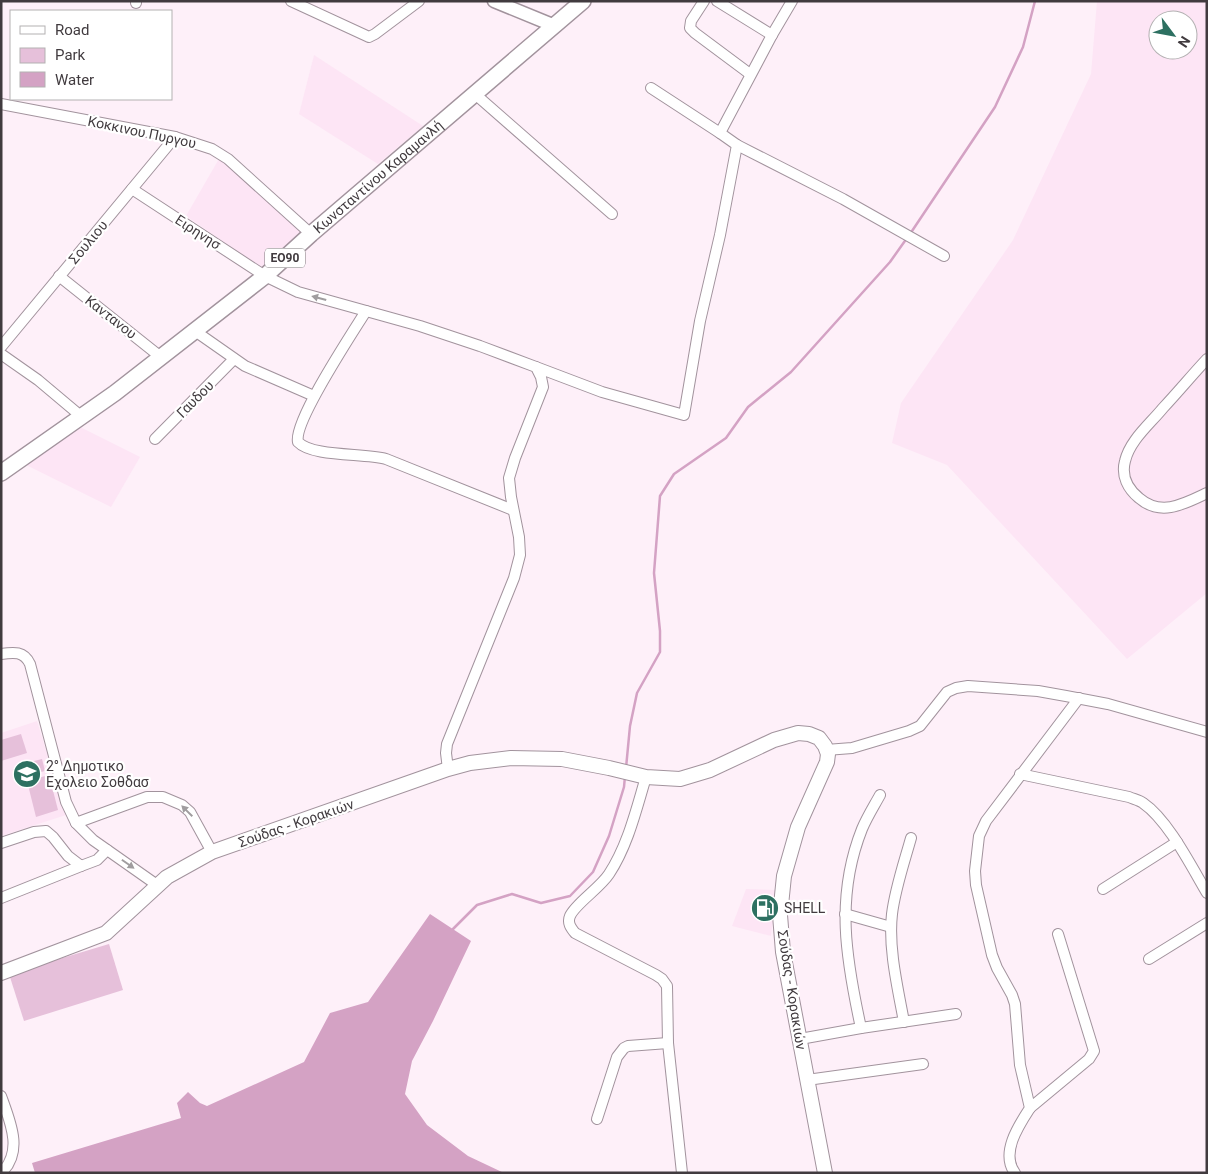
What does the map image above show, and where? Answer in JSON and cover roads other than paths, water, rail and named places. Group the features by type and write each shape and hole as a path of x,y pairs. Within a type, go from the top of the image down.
{"main road":[{"name":"Κωνσταντίνου Καραμανλή","path":"1,473 82,417 162,358 264,276 583,1"},
{"path":"642,776 680,779 693,776 774,740 798,732 814,735 822,742 826,750"},
{"name":"Σούδας - Κορακιών","path":"825,1173 783,952 780,914 784,876 798,826 826,768 828,759 826,750"},
{"name":"Σούδας - Κορακιών","path":"1,973 106,933 157,885 212,852 448,769 490,760 542,758 569,760 642,776"}],"street":[{"path":"291,1 369,37 376,34 419,1"},
{"path":"494,1 555,26"},
{"path":"704,1 691,21 690,28 750,74"},
{"path":"718,1 772,35"},
{"path":"720,133 750,74 792,1"},
{"path":"651,88 737,145 843,199 944,256"},
{"path":"475,94 612,214"},
{"name":"Κοκκινου Πυργου","path":"1,104 175,137 212,149 228,160 311,234"},
{"name":"Σουλιου","path":"1,347 175,137"},
{"name":"Ειρηνησ","path":"132,189 264,276 298,292 420,326 480,346 602,392 684,415 700,321 720,235 737,145"},
{"name":"Καντανου","path":"59,276 162,358"},
{"path":"366,310 314,396 298,433 298,442 303,446 325,452 386,458 513,510"},
{"path":"195,330 234,359 254,371 314,396"},
{"path":"1,354 38,380 82,417"},
{"name":"Γαυδου","path":"155,439 234,359"},
{"path":"1207,359 1138,436 1125,461 1124,475 1126,483 1143,502 1164,509 1180,506 1207,494"},
{"path":"448,769 447,744 514,578 520,555 519,536 509,478 543,387 536,367"},
{"path":"1,654 24,654 30,664 66,802 76,823 82,831 157,885"},
{"path":"826,750 852,748 909,731 920,726 947,692 968,686 1038,691 1079,698 1108,704 1207,732"},
{"path":"1030,1108 1020,1065 1015,1004 992,954 976,885 975,871 983,827 1020,774 1079,698"},
{"path":"1020,774 1129,797 1142,802 1152,810 1177,842 1207,893"},
{"path":"642,776 629,832 615,863 595,891 574,910 568,921 570,927 575,932 656,975 665,982 668,1043 682,1173"},
{"path":"860,1028 848,959 844,914 848,877 854,852 862,828 880,795"},
{"path":"76,823 147,797 164,797 182,805 190,812 212,852"},
{"path":"1,843 34,832 46,831 80,866"},
{"path":"904,1022 896,978 891,927 895,900 911,838"},
{"path":"1103,888 1177,842"},
{"path":"1,898 97,860 107,850"},
{"path":"844,914 891,927"},
{"path":"1149,959 1207,923"},
{"path":"1015,1173 1010,1165 1010,1148 1030,1108 1089,1059 1094,1051 1058,934"},
{"path":"800,1039 956,1014"},
{"path":"597,1119 620,1052 628,1046 668,1043"},
{"path":"808,1080 923,1064"},
{"path":"1,1096 15,1146 13,1156 7,1168 1,1173"}],"water":[{"path":"430,914 471,941 412,1061 405,1094 427,1125 468,1156 504,1173 35,1173 32,1163 181,1118 177,1103 188,1092 200,1103 207,1106 304,1062 330,1013 368,1002"}],"waterway":[{"path":"910,234 995,107 1023,47 1035,1"},
{"path":"626,768 630,726 637,693 660,652 660,631 654,573 660,496 674,474 726,438 748,407 791,372 890,262 907,238"},
{"path":"453,929 477,905 512,894 541,903 570,896 593,872 609,836 624,787 625,776"}],"place":[{"name":"2° Δημοτικο Εχολειο Σοθδασ","path":"27,774"},
{"name":"SHELL","path":"765,908"}]}
